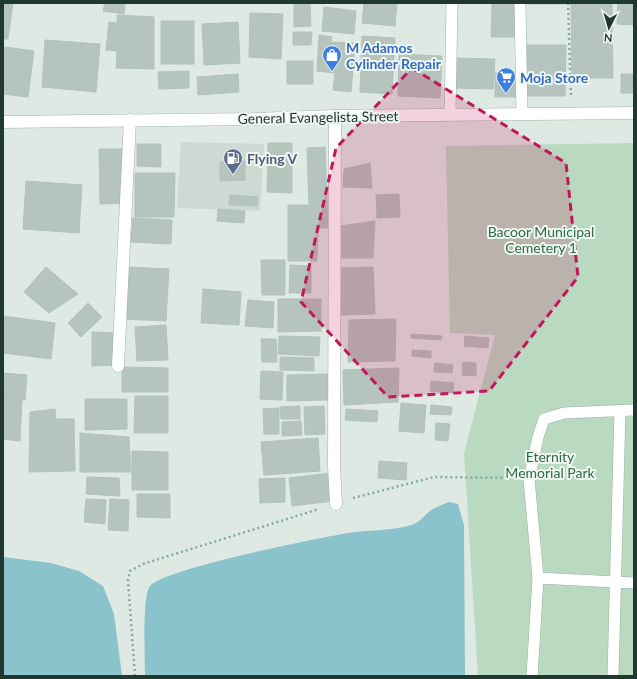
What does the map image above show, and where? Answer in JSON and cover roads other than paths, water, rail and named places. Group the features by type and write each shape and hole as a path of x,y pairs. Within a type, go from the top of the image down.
{"main road":[{"name":"General Evangelista Street","path":"3,122 255,119 336,116 634,113"},
{"path":"336,116 334,466 336,504"},
{"path":"118,366 130,120"}],"lane":[{"path":"450,115 452,3"},
{"path":"520,3 522,114"},
{"path":"613,676 620,410"},
{"path":"532,676 538,578 530,479 538,437 544,418 564,413 634,410"},
{"path":"538,578 634,583"}],"water":[{"path":"449,502 458,504 464,525 465,676 145,676 144,628 147,592 150,586 161,579 210,563 276,547 348,533 393,529 412,525 433,509"},
{"path":"3,557 51,563 79,571 103,586 114,614 122,676 3,676"}],"place":[{"name":"M Adamos Cylinder Repair","path":"332,72"},
{"name":"Moja Store","path":"506,94"},
{"name":"Flying V","path":"233,175"}],"park label":[{"name":"Bacoor Municipal Cemetery 1","path":"541,240"},
{"name":"Eternity Memorial Park","path":"550,464"}]}
